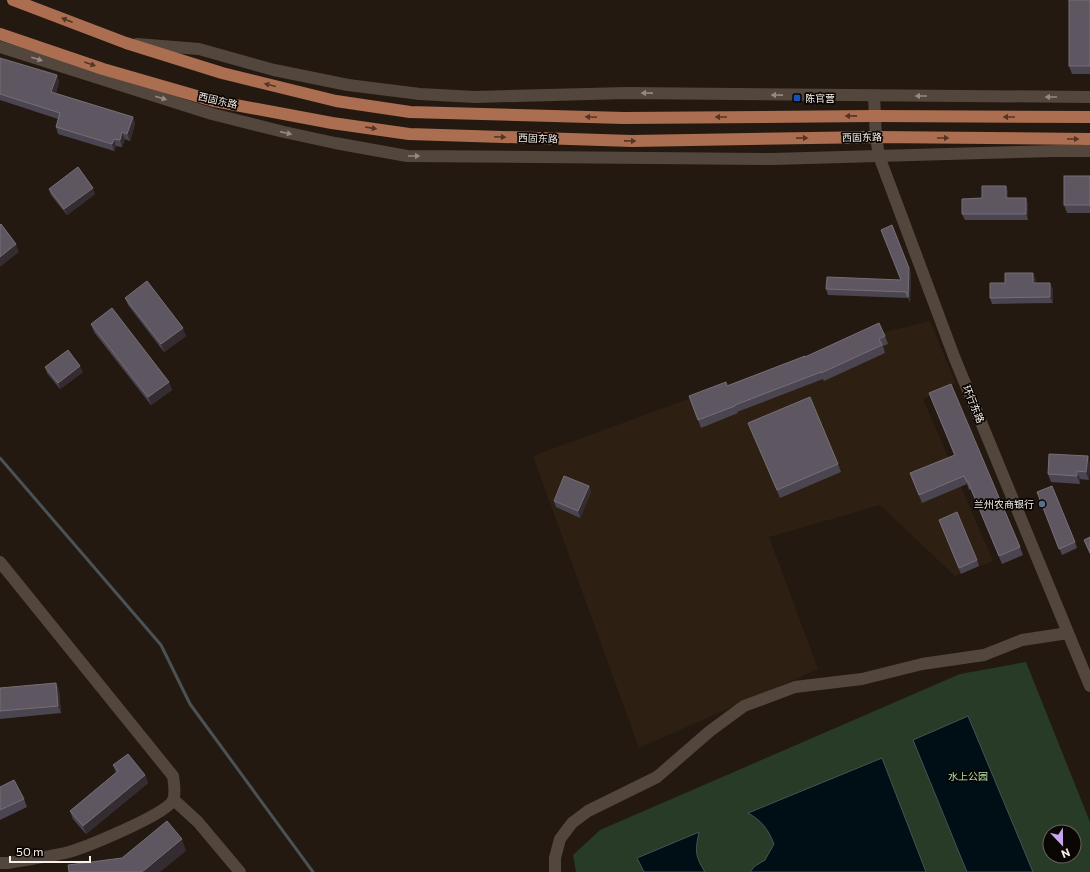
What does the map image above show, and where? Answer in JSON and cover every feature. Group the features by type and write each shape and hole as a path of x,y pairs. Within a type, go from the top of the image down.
{"main road":[{"name":"西固东路","path":"13,0 126,43 222,73 328,100 410,112 624,118 874,116 1090,117"},
{"name":"西固东路","path":"0,34 103,69 214,101 409,134 632,141 876,137 1090,139"}],"street":[{"path":"126,43 199,49 289,73 348,85 420,94 474,97 626,93 1090,97"},
{"path":"0,47 219,116 335,144 407,156 772,159 1090,151"},
{"name":"环行东路","path":"874,96 876,137 880,156 956,358 1090,686"},
{"path":"0,562 173,776 174,791 174,800 168,807 128,828 66,852 8,863 0,863"},
{"path":"555,872 555,858 560,839 572,823 588,811 657,777 710,731 744,706 795,688 862,679 922,664 984,655 1022,640 1068,633"},
{"path":"174,800 198,822 240,872"}],"shaded area":[{"path":"930,321 956,384 923,399 993,561 955,576 880,505 769,537 818,669 639,748 533,456 840,343"},
{"path":"968,716 1033,872 967,872 913,740"},
{"path":"882,758 926,872 750,872 755,866 765,860 774,844 764,826 748,813"},
{"path":"699,832 697,853 699,862 705,872 644,872 637,858"}],"green space":[{"name":"水上公园","path":"1026,662 1090,822 1090,872 576,872 573,855 600,830 960,674"}],"building":[{"path":"1069,0 1090,0 1090,66 1069,66"},
{"path":"0,58 57,75 51,92 133,117 127,134 122,132 120,140 114,139 112,144 56,127 60,113 0,94"},
{"path":"78,167 93,188 64,209 49,189"},
{"path":"1064,176 1090,176 1090,205 1064,205"},
{"path":"982,186 1006,186 1006,198 1026,198 1026,214 962,214 962,199 982,198"},
{"path":"1,224 16,244 0,257 0,225"},
{"path":"892,225 909,268 908,297 906,292 826,289 827,277 901,280 881,230"},
{"path":"1005,273 1033,273 1033,283 1050,283 1050,297 990,298 990,283 1005,283"},
{"path":"147,281 183,328 161,344 125,298"},
{"path":"112,308 169,382 148,397 91,324"},
{"path":"879,323 885,336 879,339 882,345 821,373 698,420 689,396 726,382 727,386 805,357"},
{"path":"68,350 80,366 58,383 45,367"},
{"path":"951,384 1020,547 999,556 968,482 964,476 919,495 910,473 955,455 929,393"},
{"path":"810,397 838,464 777,490 748,423"},
{"path":"1049,454 1088,456 1086,472 1077,471 1077,476 1048,474"},
{"path":"564,476 589,486 578,511 554,501"},
{"path":"1052,486 1075,542 1059,549 1037,492"},
{"path":"957,512 977,560 959,568 939,520"},
{"path":"1090,537 1090,553 1084,540"},
{"path":"56,683 58,706 0,711 0,688"},
{"path":"128,754 145,775 83,826 70,811 118,771 113,765"},
{"path":"14,780 24,799 0,810 0,787"},
{"path":"167,821 182,839 142,872 69,872 68,865 122,858"}],"waterway":[{"path":"0,458 161,645 190,704 313,872"}],"place":[{"name":"陈官营","path":"797,98"},
{"name":"兰州农商银行","path":"1042,504"}]}
